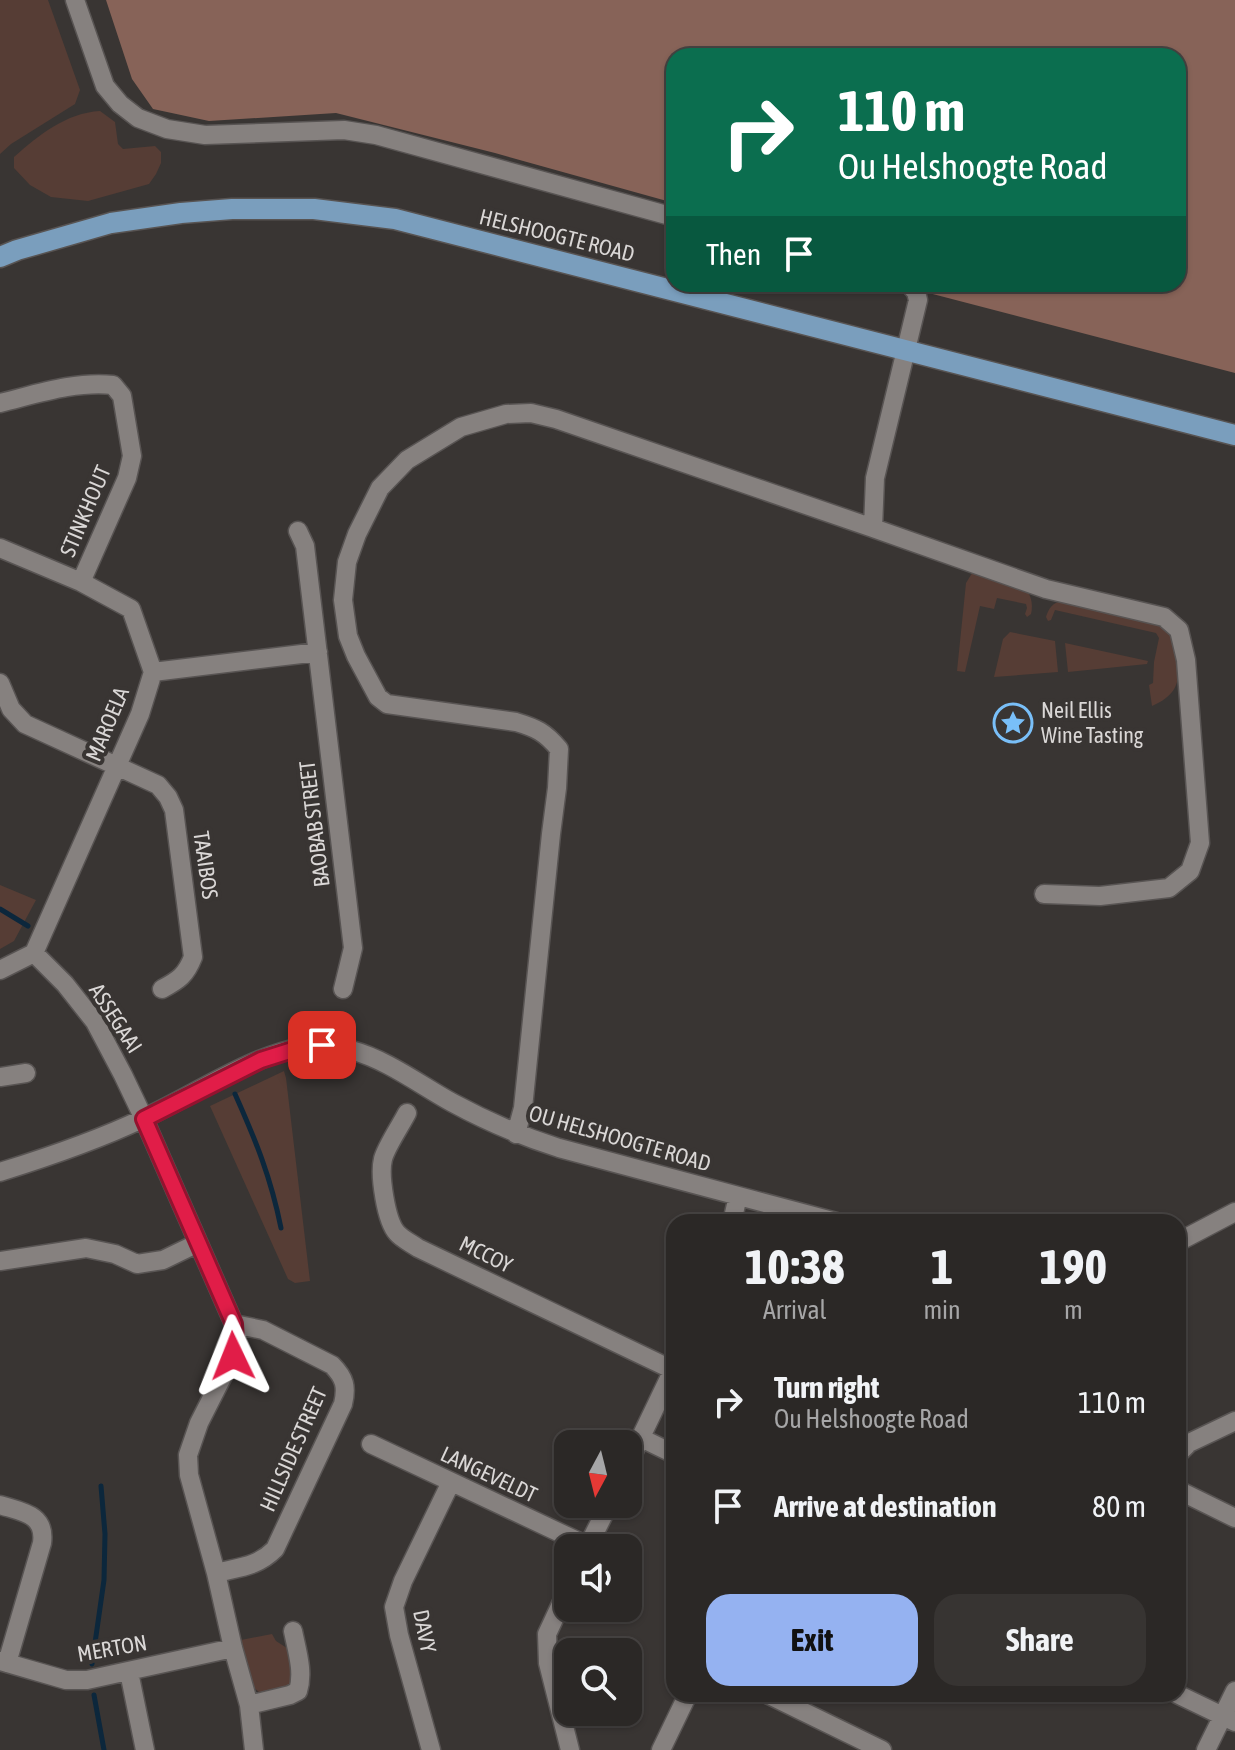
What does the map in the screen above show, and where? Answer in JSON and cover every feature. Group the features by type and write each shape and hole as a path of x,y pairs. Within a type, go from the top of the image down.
{"main road":[{"name":"HELSHOOGTE ROAD","path":"0,257 111,223 219,210 314,209 395,219 666,288"},
{"name":"HELSHOOGTE ROAD","path":"680,292 1235,435"}],"street":[{"path":"75,0 105,86 120,104 138,118 167,129 205,135 344,130 376,135 666,215"},
{"path":"873,528 875,478 918,300 916,292"},
{"name":"STINKHOUT","path":"0,403 95,383 113,385 122,396 132,456 127,478 81,582"},
{"path":"516,1134 523,1108 559,749 536,727 387,704 378,697 356,656 348,636 343,600 347,562 380,488 407,460 461,427 506,414 531,413 556,419 1046,589 1164,617 1179,630 1186,660 1200,843 1190,871 1169,888 1100,896 1044,894"},
{"name":"BAOBAB STREET","path":"298,531 305,546 353,948 343,989"},
{"name":"MAROELA","path":"0,548 81,582 131,609 153,672 140,714 34,953"},
{"path":"153,672 318,652"},
{"path":"0,683 6,713"},
{"name":"TAAIBOS","path":"6,713 158,785 168,797 174,810 193,957 188,971 162,989"},
{"path":"0,970 34,953"},
{"name":"ASSEGAAI","path":"34,953 65,984 95,1022 144,1119"},
{"name":"OU HELSHOOGTE ROAD","path":"0,1172 57,1155 144,1119 261,1060 302,1047 322,1045 376,1059 516,1134 806,1214"},
{"path":"0,1077 26,1073"},
{"name":"MCCOY","path":"407,1113 383,1159 386,1202 390,1222 398,1235 418,1248 666,1365"},
{"path":"144,1119 234,1324 233,1356 199,1423 188,1455 189,1475 249,1705 254,1750"},
{"path":"734,1214 738,1196"},
{"path":"1186,1238 1235,1212"},
{"path":"0,1261 86,1248 115,1254 137,1264 163,1260 198,1243"},
{"name":"HILLSIDE STREET","path":"216,1573 265,1559 275,1549 343,1404 346,1391 341,1373 332,1365 263,1330 234,1324"},
{"path":"642,1436 666,1386"},
{"path":"1186,1446 1235,1421"},
{"path":"642,1438 666,1450"},
{"name":"LANGEVELDT","path":"371,1444 561,1534"},
{"name":"DAVY","path":"431,1750 394,1607 403,1581 451,1482"},
{"path":"1186,1494 1235,1518"},
{"path":"0,1505 29,1514 39,1522 44,1533 3,1662"},
{"path":"554,1619 547,1634 548,1663 570,1750"},
{"path":"249,1705 298,1691 301,1671 293,1631"},
{"name":"MERTON","path":"3,1662 66,1680 87,1680 233,1648"},
{"path":"129,1672 145,1750"},
{"path":"1206,1750 1229,1719 1235,1691"},
{"path":"1186,1698 1229,1719"},
{"path":"661,1750 684,1702"},
{"path":"783,1702 882,1750"}],"shaded area":[{"path":"0,0 48,0 80,90 75,104 0,154"},
{"path":"106,0 1235,0 1235,373 925,292 1186,292 1186,48 666,48 666,201 336,113 209,121 153,109 132,79"},
{"path":"100,111 115,122 118,144 123,149 155,146 161,152 161,163 149,184 88,201 51,197 30,185 14,168 14,157 43,133 76,116"},
{"path":"974,570 1025,589 1031,597 1032,611 1027,617 1026,604 997,598 994,609 980,606 965,672 957,671 966,583"},
{"path":"1062,601 1159,623 1174,635 1178,677 1171,693 1152,706 1149,685 1153,683 1159,638 1156,633 1055,610 1048,621 1046,617 1050,609"},
{"path":"1010,632 1055,641 1058,672 994,677 1003,639"},
{"path":"1065,643 1148,661 1147,664 1068,672"},
{"path":"0,885 36,900 14,941 0,949"},
{"path":"284,1071 310,1281 295,1283 288,1279 210,1106"},
{"path":"272,1634 276,1641 290,1650 294,1686 267,1694 252,1686 241,1640"}],"waterway":[{"path":"0,909 28,926"},
{"path":"235,1094 262,1160 281,1228"},
{"path":"92,1664 104,1580 105,1534 101,1486"},
{"path":"94,1695 104,1750"}],"place":[{"name":"Neil Ellis Wine Tasting","path":"1013,723"}],"route":[{"path":"233,1356 234,1324 144,1119 261,1060 302,1047 322,1045"}]}
